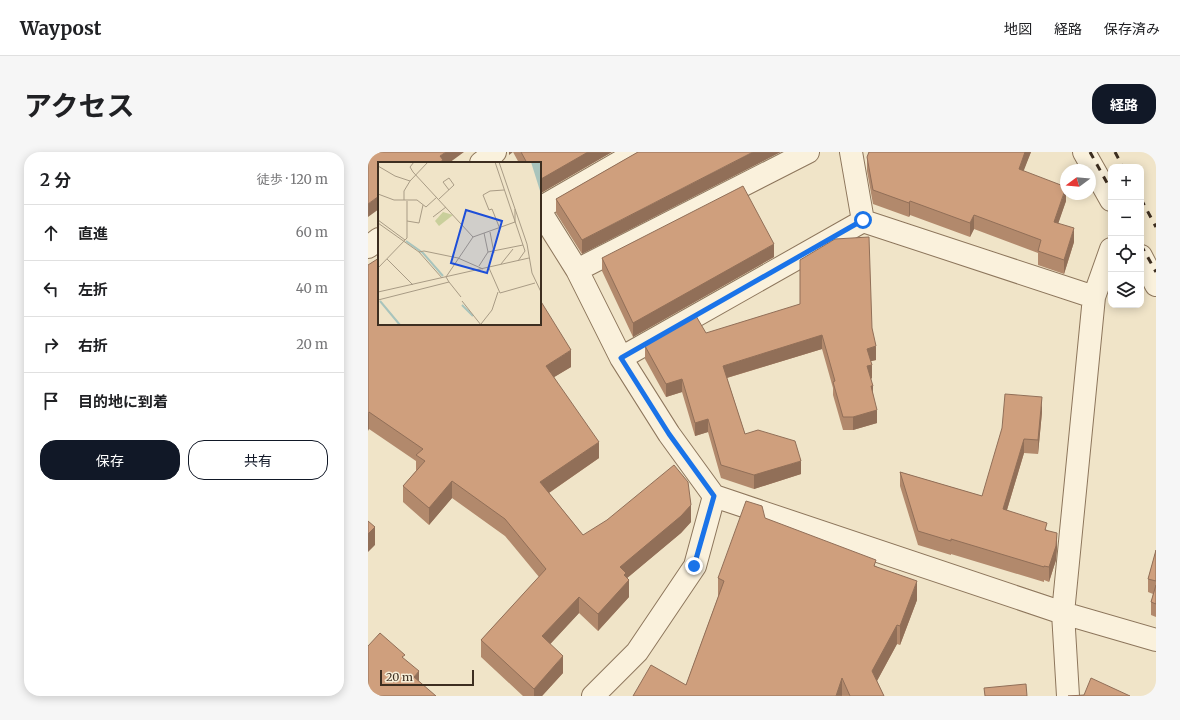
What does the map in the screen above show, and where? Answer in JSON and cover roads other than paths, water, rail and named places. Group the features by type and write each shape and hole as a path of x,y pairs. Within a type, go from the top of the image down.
{"street":[{"path":"482,162 497,152 505,162"},
{"path":"577,270 808,152"},
{"path":"851,152 863,220"},
{"path":"1084,152 1108,195"},
{"path":"541,207 632,155"},
{"path":"541,213 577,270 621,358 669,434 714,496 1063,613 1156,640"},
{"path":"621,358 863,220 1094,297"},
{"path":"368,247 378,240"},
{"path":"1068,696 1063,613 1094,297 1108,257"},
{"path":"1144,262 1156,285"},
{"path":"592,696 637,652 694,566 714,496"}],"railway":[{"path":"1090,152 1108,185"},
{"path":"1115,152 1121,164"},
{"path":"1142,200 1156,227"},
{"path":"1144,250 1156,272"}]}
